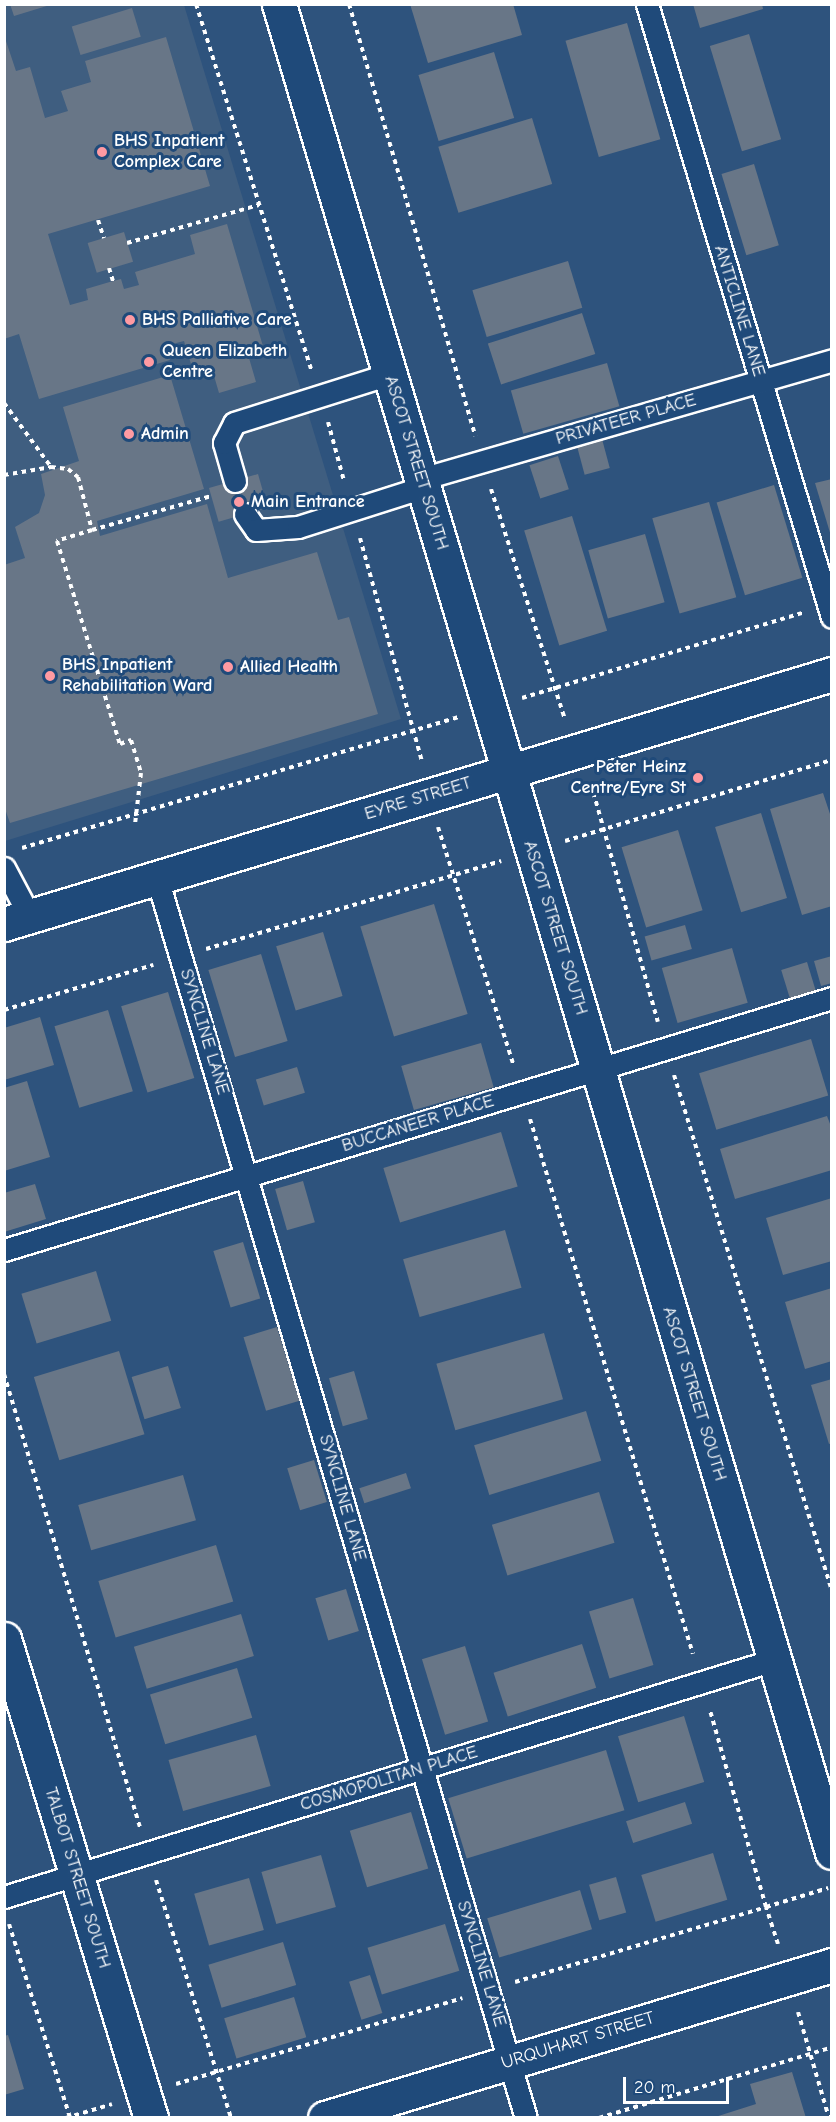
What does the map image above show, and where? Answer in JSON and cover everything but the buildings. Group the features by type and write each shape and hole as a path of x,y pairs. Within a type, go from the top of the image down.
{"street":[{"name":"ASCOT STREET SOUTH","path":"279,4 831,1852"},
{"name":"EYRE STREET","path":"17,920 831,674"},
{"name":"TALBOT STREET SOUTH","path":"4,1639 150,2118"},
{"name":"URQUHART STREET","path":"325,2118 831,1965"}],"lane":[{"name":"ANTICLINE LANE","path":"647,4 830,611"},
{"name":"PRIVATEER PLACE","path":"245,514 256,530 298,527 482,462 831,360"},
{"path":"235,481 224,443 234,423 389,374"},
{"path":"10,859 17,920"},
{"name":"SYNCLINE LANE","path":"157,878 248,1176 421,1770 526,2118"},
{"name":"BUCCANEER PLACE","path":"4,1250 831,998"},
{"name":"COSMOPOLITAN PLACE","path":"4,1897 774,1660"}],"path":[{"path":"349,4 482,462 555,688 581,750 666,1048 831,1591"},
{"path":"127,243 259,205"},
{"path":"98,220 104,238"},
{"path":"110,268 113,281"},
{"path":"4,403 51,467"},
{"path":"4,475 51,467 68,469 78,477 92,530"},
{"path":"135,824 141,773 131,740 120,744 57,541 211,496"},
{"path":"10,859 136,814 555,688 830,611"},
{"path":"4,1010 831,760"},
{"path":"431,795 453,876 522,1092 702,1683 766,1907"},
{"path":"4,1374 148,1854 231,2118"},
{"path":"8,1920 68,2117"},
{"path":"599,2118 831,2047"},
{"path":"810,2054 829,2118"}],"shaded area":[{"name":"Queen Elizabeth Centre","path":"5,5 184,5 401,719 5,841"}],"place":[{"name":"BHS Inpatient Complex Care","path":"102,152"},
{"name":"BHS Palliative Care","path":"130,320"},
{"name":"Queen Elizabeth Centre","path":"149,362"},
{"name":"Admin","path":"129,434"},
{"name":"Main Entrance","path":"239,502"},
{"name":"Allied Health","path":"228,667"},
{"name":"BHS Inpatient Rehabilitation Ward","path":"50,676"},
{"name":"Peter Heinz Centre/Eyre St","path":"698,778"}]}
